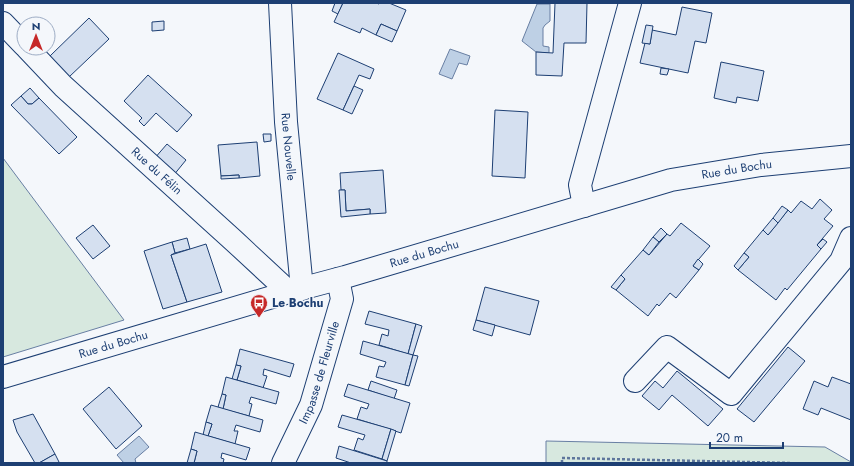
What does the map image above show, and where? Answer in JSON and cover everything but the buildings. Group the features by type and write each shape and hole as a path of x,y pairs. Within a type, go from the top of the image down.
{"street":[{"name":"Rue Nouvelle","path":"280,3 296,291"},
{"path":"584,206 580,185 630,3"},
{"path":"3,23 16,37"},
{"name":"Rue du Félin","path":"34,56 62,86 233,240 296,291"},
{"name":"Rue du Bochu","path":"3,377 671,180 761,165 851,156"},
{"path":"635,382 667,347 731,394 841,262 851,238"},
{"name":"Impasse de Fleurville","path":"284,463 312,405 342,299 338,279"}],"path":[{"path":"562,463 562,458 667,462 792,463"},
{"path":"590,458 590,463"}],"shaded area":[{"path":"3,158 124,320 3,357"},
{"path":"546,441 825,447 851,463 546,463"}],"water":[{"path":"537,4 550,4 550,21 543,28 543,46 549,47 549,53 536,52 522,41"},
{"path":"450,49 470,56 467,65 459,63 452,79 439,74"},
{"path":"139,436 149,447 135,459 136,463 124,463 117,455"}],"place":[{"name":"Le Bochu","path":"259,318"}]}
